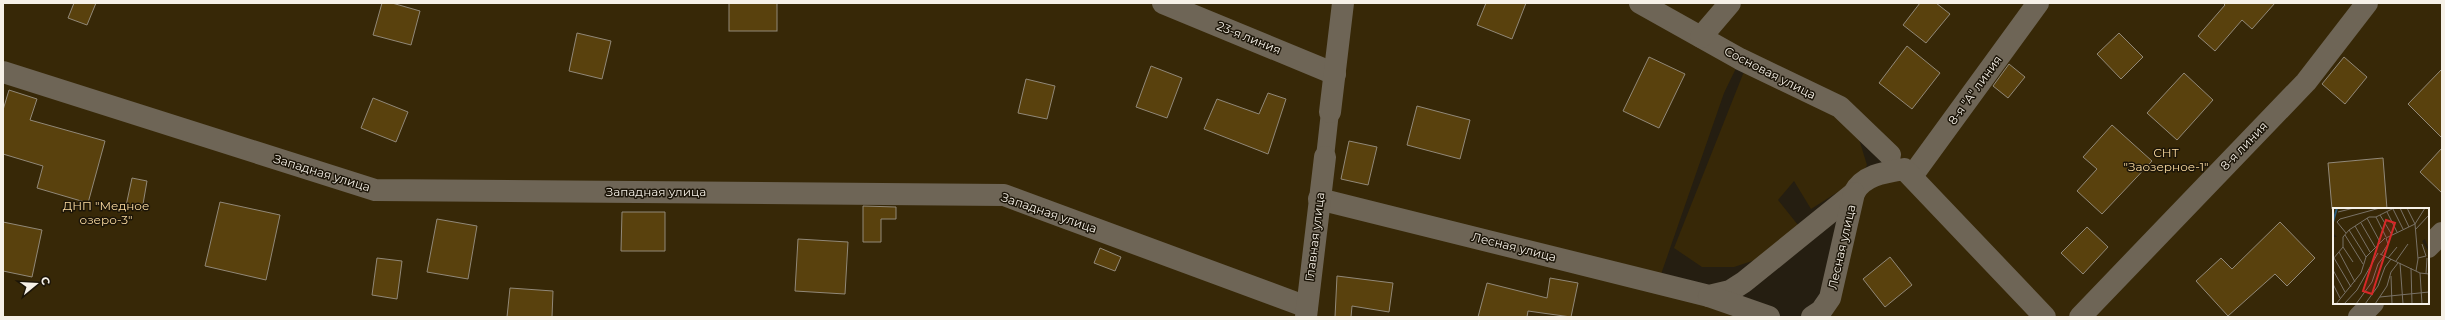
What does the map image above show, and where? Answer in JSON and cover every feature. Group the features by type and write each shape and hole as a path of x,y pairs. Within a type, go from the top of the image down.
{"street":[{"name":"23-я линия","path":"1163,3 1335,74"},
{"path":"1325,157 1343,3"},
{"name":"Сосновая улица","path":"1640,3 1740,59 1840,108 1902,167 2045,317"},
{"path":"1701,37 1730,3"},
{"name":"8-я \"А\" линия","path":"1902,167 2038,3"},
{"name":"8-я линия","path":"2080,317 2306,82 2366,3"},
{"name":"Западная улица","path":"3,72 375,190 1004,195 1306,312"},
{"name":"Главная улица","path":"1306,312 1325,157"},
{"name":"Лесная улица","path":"1812,317 1821,311 1833,308 1854,194 1858,185 1880,173 1902,167"},
{"name":"Лесная улица","path":"1709,296 1730,291 1744,282 1854,194"},
{"name":"Лесная улица","path":"1319,199 1709,296 1769,317"},
{"path":"2429,246 2442,233"},
{"path":"2359,317 2372,304"}],"green space":[{"name":"СНТ \"Заозерное-1\"","path":"3,3 2442,3 2442,317 1812,317 1858,185 1904,169 1840,107 1740,60 1724,93 1658,283 1769,317 3,317"},
{"path":"1745,69 1824,105 1858,136 1867,165 1860,178 1811,209 1794,181 1778,200 1798,225 1767,256 1734,267 1702,267 1674,248"}],"building":[{"path":"74,3 96,3 87,25 68,18"},
{"path":"382,3 392,3 420,11 411,45 373,35"},
{"path":"729,3 777,3 777,31 729,31"},
{"path":"1486,3 1526,3 1512,39 1477,25"},
{"path":"1920,3 1936,3 1950,14 1926,43 1903,25"},
{"path":"2223,3 2275,3 2252,29 2242,20 2215,51 2198,36 2225,5"},
{"path":"577,33 611,41 602,79 569,71"},
{"path":"2119,33 2143,57 2121,79 2097,54"},
{"path":"1907,46 1940,73 1912,109 1879,83"},
{"path":"1649,57 1685,74 1659,128 1623,111"},
{"path":"2344,57 2367,77 2345,104 2322,84"},
{"path":"2009,64 2025,77 2008,98 1993,86"},
{"path":"1151,66 1182,78 1167,118 1136,107"},
{"path":"2442,69 2442,138 2408,104"},
{"path":"2184,73 2213,100 2177,140 2147,113"},
{"path":"1026,79 1055,86 1047,119 1018,113"},
{"path":"9,90 37,99 30,120 105,141 88,203 37,188 43,166 3,154 3,110"},
{"path":"1268,93 1286,99 1268,154 1204,129 1217,99 1259,114"},
{"path":"373,98 408,112 396,142 361,128"},
{"path":"1417,106 1470,120 1460,159 1407,145"},
{"path":"2112,125 2152,161 2102,214 2077,191 2097,169 2083,157"},
{"path":"1349,141 1377,147 1368,185 1341,179"},
{"path":"2442,148 2442,193 2420,172"},
{"path":"2383,158 2387,208 2332,209 2328,163"},
{"path":"132,178 147,181 142,210 126,206"},
{"path":"220,202 280,215 266,280 205,266"},
{"path":"863,206 896,207 896,219 881,219 881,242 863,242"},
{"path":"622,212 665,212 665,251 621,251"},
{"path":"437,219 477,226 468,279 427,272"},
{"path":"3,222 42,230 32,277 3,271"},
{"path":"2280,222 2315,258 2287,286 2275,274 2228,316 2196,281 2221,258 2232,269"},
{"path":"2087,227 2108,247 2083,274 2061,253"},
{"path":"798,239 848,242 845,294 795,291"},
{"path":"1100,248 1121,257 1115,271 1094,263"},
{"path":"1890,257 1912,285 1885,307 1863,279"},
{"path":"377,258 402,261 397,299 372,295"},
{"path":"1337,276 1393,283 1389,312 1352,306 1351,317 1335,317"},
{"path":"1550,278 1578,283 1571,317 1528,311 1527,317 1478,317 1487,283 1547,298"},
{"path":"510,288 553,291 552,317 507,317"}],"park label":[{"name":"ДНП \"Медное озеро-3\"","path":"106,213"}]}
